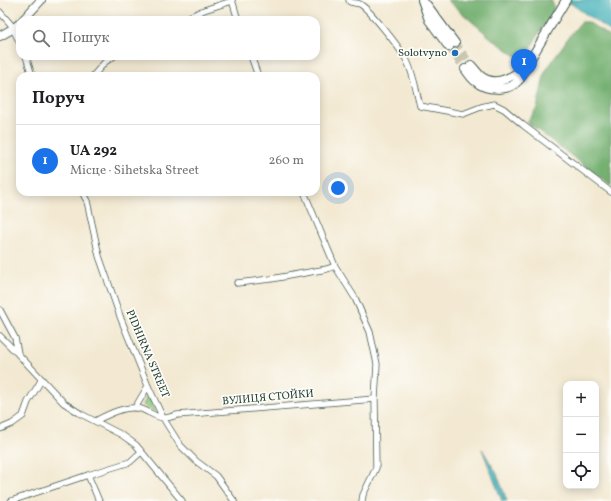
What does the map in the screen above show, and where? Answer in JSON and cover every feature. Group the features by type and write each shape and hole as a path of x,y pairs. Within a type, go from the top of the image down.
{"street":[{"path":"27,16 41,0"},
{"path":"349,0 350,2 360,4 368,11 395,43 407,61 420,106 463,114 494,104 504,108 523,125 611,192"},
{"path":"423,0 429,20 452,45"},
{"path":"468,67 483,78 492,81 509,79 528,63 566,0"},
{"path":"191,16 204,10 232,1 237,16"},
{"path":"0,12 16,27 0,36"},
{"path":"27,60 31,72"},
{"path":"96,72 108,60"},
{"path":"252,60 257,72"},
{"name":"PIDHIRNA STREET","path":"84,196 87,201 99,256 121,319 148,386 180,445 196,461 216,476 234,501"},
{"path":"306,196 335,266 355,298 370,332 377,364 375,399 376,468 363,495 362,501"},
{"path":"237,284 326,269 335,266"},
{"path":"0,310 15,338 18,354"},
{"path":"0,336 64,403 81,414 122,435 136,445 182,501"},
{"path":"0,429 12,424 23,416 28,402 42,379"},
{"path":"136,408 148,386"},
{"name":"ВУЛИЦЯ СТОЙКИ","path":"164,418 177,415 375,399"},
{"path":"96,421 124,409 136,408 147,410 156,416 164,418"},
{"path":"11,501 22,499 88,474 130,462 141,452"},
{"path":"88,474 99,501"}],"green space":[{"path":"447,0 551,0 554,6 550,16 523,59 516,56 491,38"},
{"path":"581,22 588,22 611,37 611,186 527,122 537,108 545,72 568,38"},
{"path":"147,397 149,397 156,410 154,412 143,405"}],"water":[{"path":"566,0 611,0 611,32"},
{"path":"482,449 497,474 507,501 502,501"}],"tunnel":[{"path":"455,43 471,65"},
{"path":"449,47 465,69"}],"place":[{"name":"Solotvyno","path":"455,53"},
{"name":"UA 292","path":"524,82"}]}
